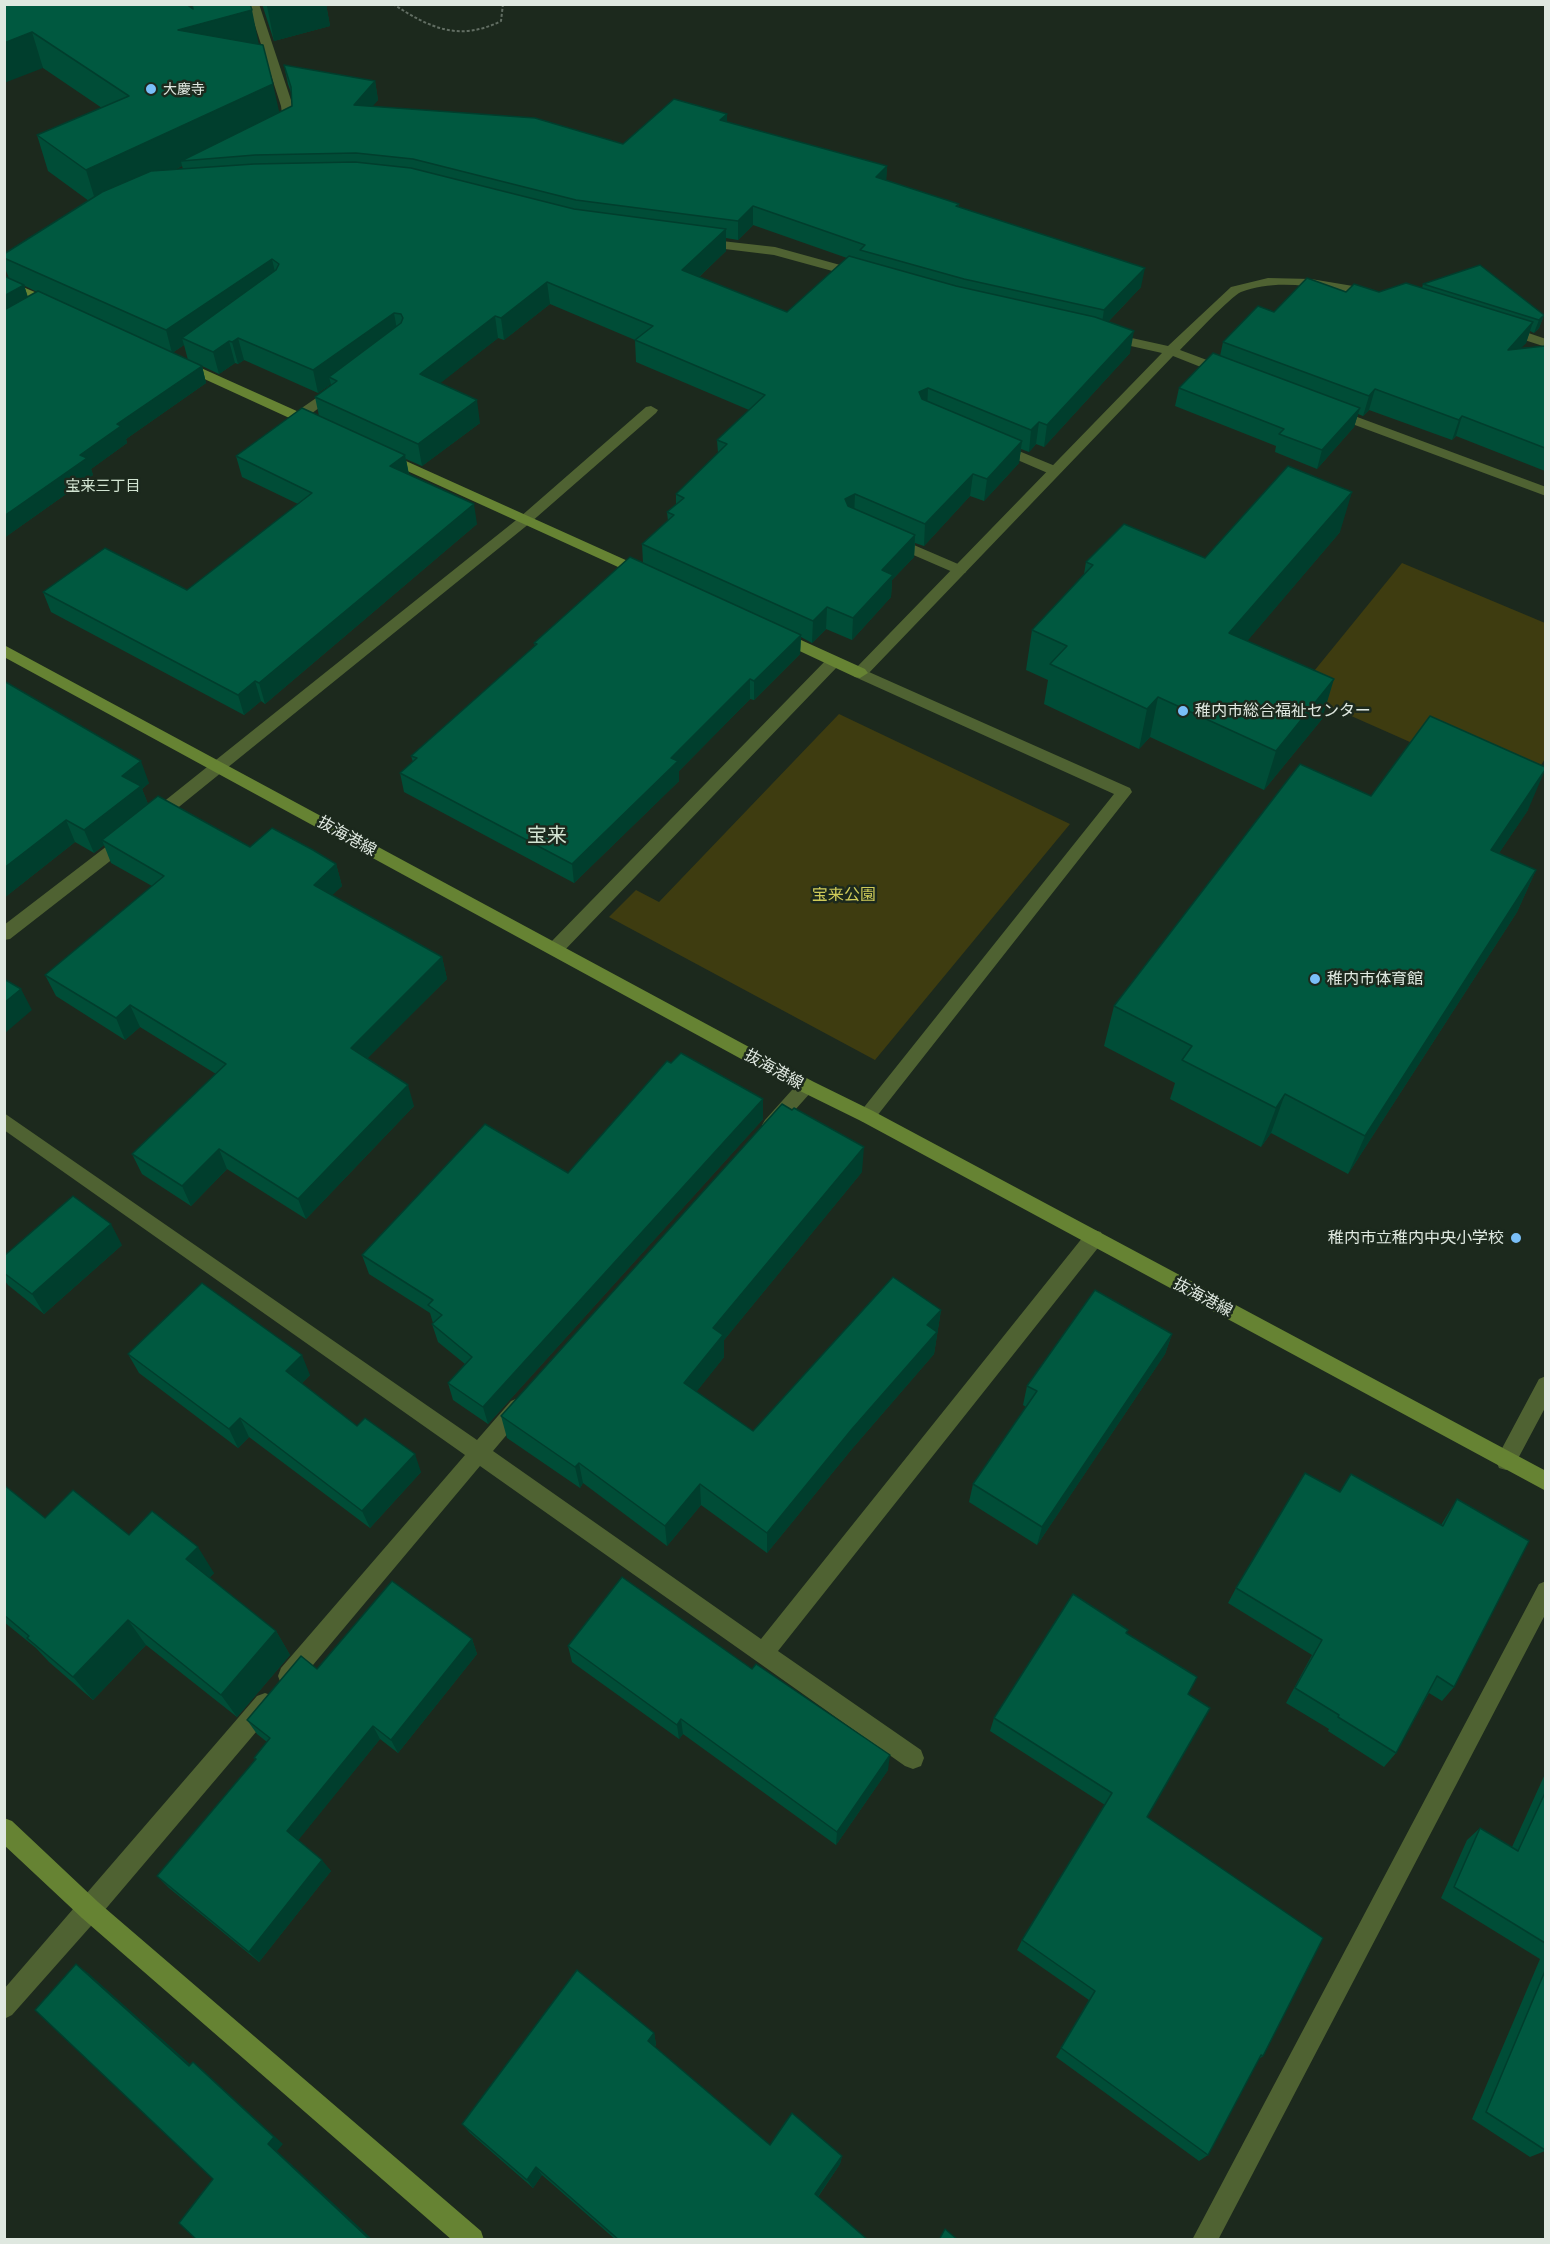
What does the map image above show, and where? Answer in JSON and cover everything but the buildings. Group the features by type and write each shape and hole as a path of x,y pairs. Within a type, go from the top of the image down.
{"main road":[{"path":"4,283 39,304 64,310"},
{"path":"174,356 331,431"},
{"path":"374,451 653,578"},
{"path":"770,631 860,673"},
{"name":"抜海港線","path":"4,650 806,1086 867,1116 1545,1482"},
{"path":"4,1829 90,1910 472,2240"}],"street":[{"path":"253,4 287,106 289,123 268,133"},
{"path":"693,242 775,251 867,277"},
{"path":"867,1116 1124,792 860,673 1172,351 1235,290 1268,282 1311,282 1386,296"},
{"path":"1492,325 1545,343"},
{"path":"1093,333 1172,351 1238,376"},
{"path":"298,417 344,382"},
{"path":"1314,405 1545,492"},
{"path":"4,934 220,767 525,520 651,410"},
{"path":"980,439 1055,471"},
{"path":"875,532 960,570"},
{"path":"555,949 834,660"},
{"path":"759,1139 806,1086"},
{"path":"4,1120 913,1758"},
{"path":"763,1653 1094,1238"},
{"path":"1506,1461 1545,1385"},
{"path":"4,2007 90,1910 532,1392"},
{"path":"1204,2240 1545,1591"}],"path":[{"path":"393,4 413,18 454,32 479,31 501,21 503,4"}],"green space":[{"path":"1402,563 1545,623 1545,759 1523,792 1297,692"},
{"name":"宝来公園","path":"839,714 1070,824 875,1060 609,917 636,890 659,902"}],"place":[{"name":"大慶寺","path":"151,89"},
{"name":"稚内市総合福祉センター","path":"1183,711"},
{"name":"稚内市体育館","path":"1315,979"},
{"name":"稚内市立稚内中央小学校","path":"1516,1238"}],"district":[{"name":"宝来三丁目","path":"103,486"},
{"name":"宝来","path":"547,835"}]}
